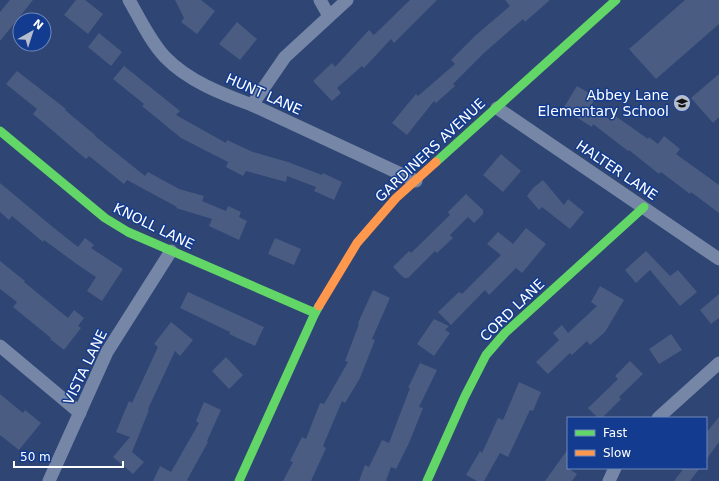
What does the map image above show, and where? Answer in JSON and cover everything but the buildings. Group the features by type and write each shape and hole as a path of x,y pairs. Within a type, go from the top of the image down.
{"street":[{"name":"HUNT LANE","path":"128,0 150,37 165,57 177,68 199,82 416,181"},
{"path":"320,0 329,16"},
{"path":"252,105 285,57 347,0"},
{"name":"GARDINERS AVENUE","path":"239,481 315,313 338,272 357,243 396,198 616,0"},
{"name":"HALTER LANE","path":"497,108 719,259"},
{"name":"KNOLL LANE","path":"0,130 105,218 128,232 315,313"},
{"name":"CORD LANE","path":"427,481 465,396 486,355 505,333 644,208"},
{"name":"VISTA LANE","path":"49,481 107,352 171,251"},
{"path":"0,346 80,413"},
{"path":"659,417 719,363"},
{"path":"610,481 615,469"}],"traffic: fast":[{"path":"436,162 616,0"},
{"path":"0,131 105,218 128,232 315,313"},
{"path":"427,481 465,396 486,355 505,333 644,207"},
{"path":"239,481 319,306"}],"traffic: slow":[{"path":"319,306 357,243 396,198 436,162"}],"place":[{"name":"Abbey Lane Elementary School","path":"682,103"}]}
